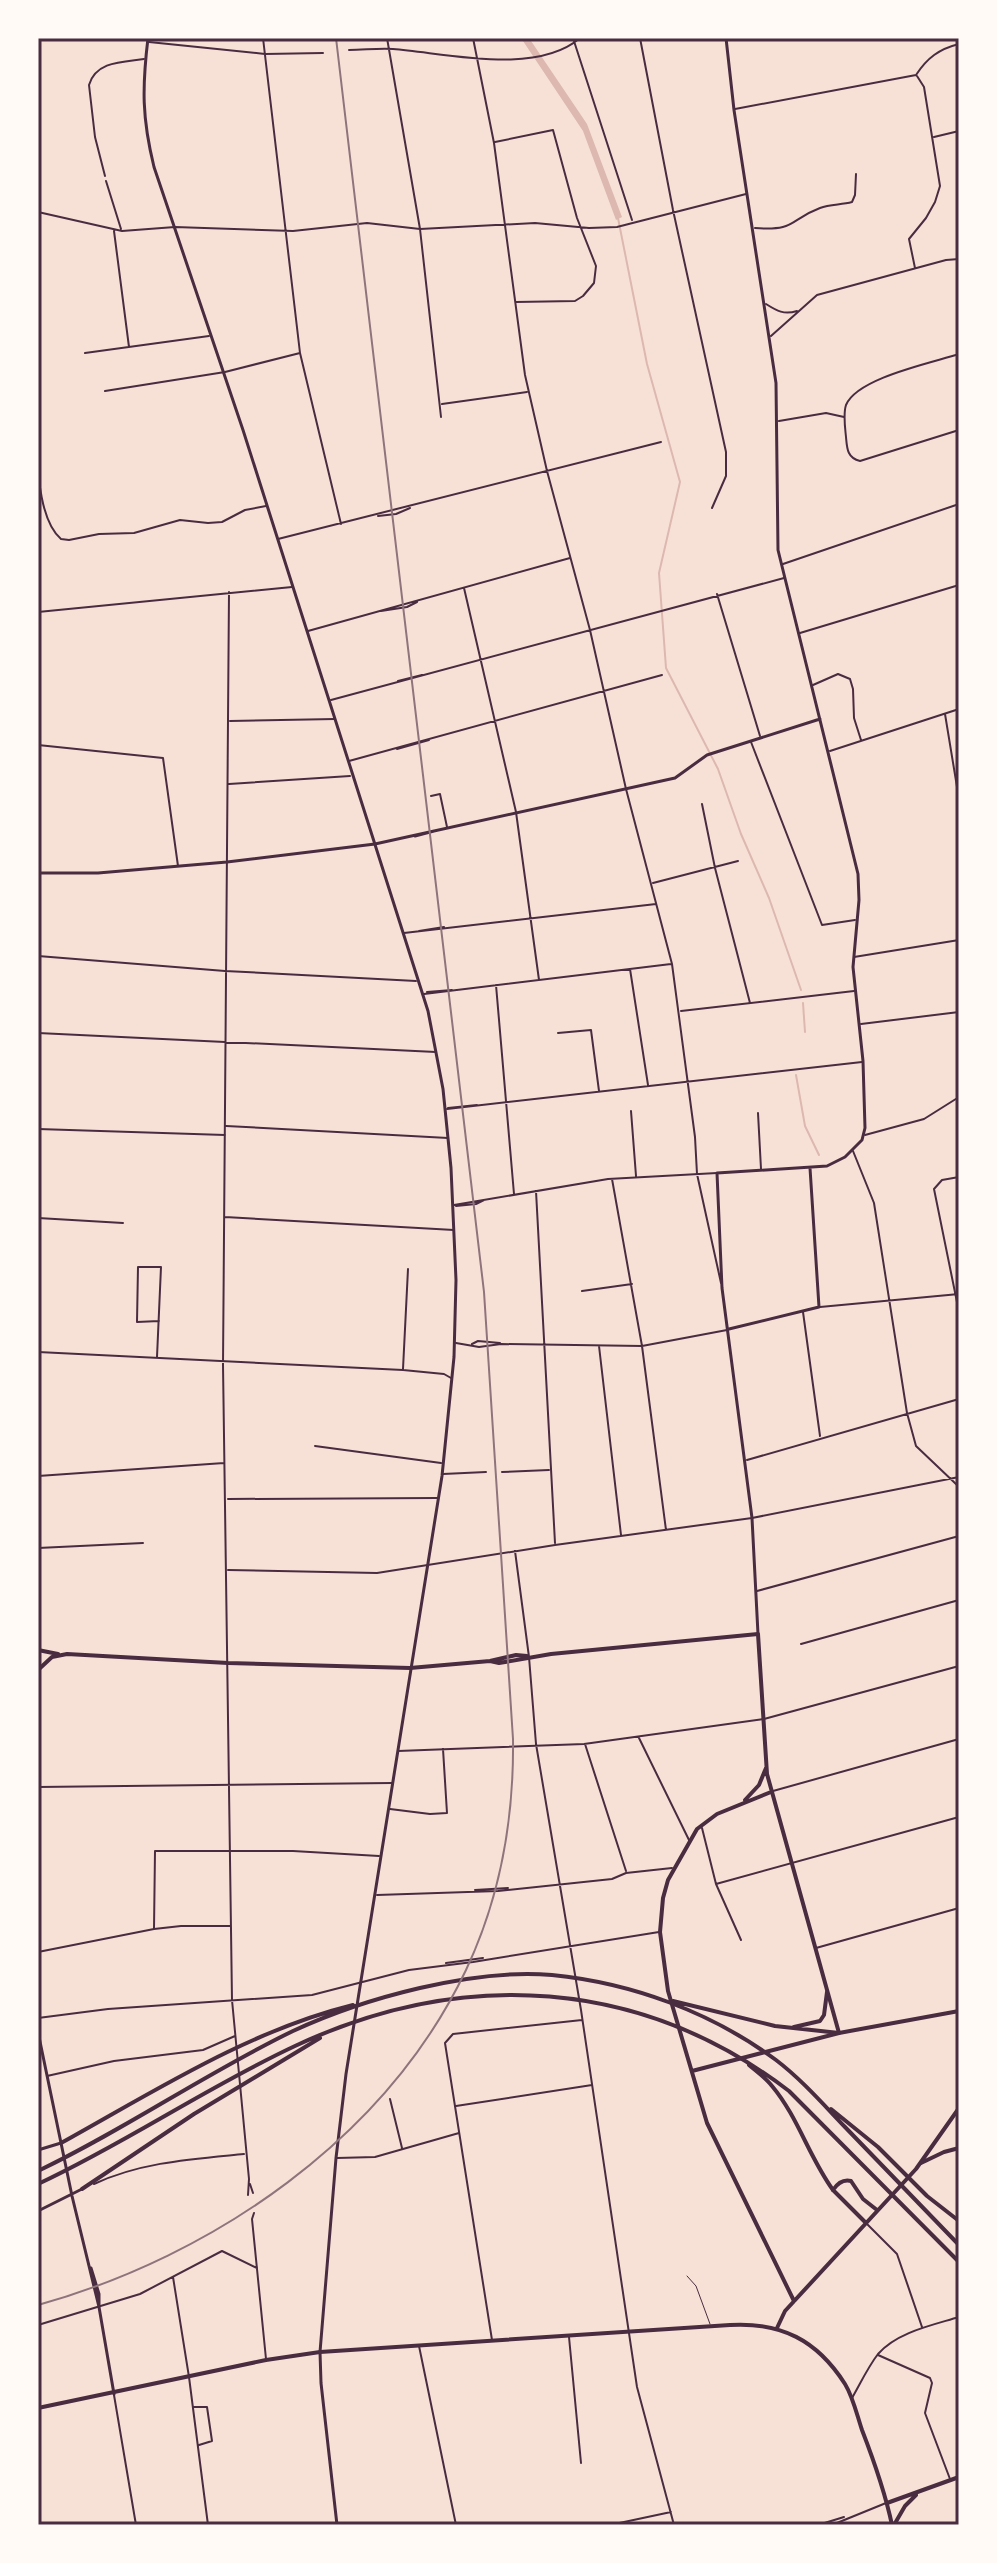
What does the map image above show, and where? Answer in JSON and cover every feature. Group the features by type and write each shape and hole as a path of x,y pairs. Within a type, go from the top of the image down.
{"main road":[{"path":"726,38 734,110 770,337 778,422 778,537 782,564 858,874 853,957 863,1061 864,1135 853,1151 837,1163 810,1168 717,1173 722,1288 752,1518 766,1766 839,2033"},
{"path":"148,40 142,99 145,129 173,227 268,506 423,994 436,1052 449,1138 455,1343 442,1474 346,2074 320,2352 337,2525"},
{"path":"38,873 98,873 227,862 375,844 675,778 707,755 821,719"},
{"path":"728,1330 819,1307 810,1168"},
{"path":"38,1650 58,1654 228,1663 410,1668 490,1661 499,1663 529,1657 758,1634"},
{"path":"38,1670 58,1654"},
{"path":"742,1803 759,1785 766,1766"},
{"path":"771,1792 710,1818 701,1825 673,1868 663,1898 660,1932 668,1991 713,2137 794,2301"},
{"path":"38,2150 62,2145 222,2054 312,2015 379,1998 495,1976 550,1975 613,1986 789,2028 839,2033"},
{"path":"789,2028 820,2021 824,2015 827,1992"},
{"path":"38,2184 272,2057 335,2029 391,2011 426,2004 520,1994 562,1996 631,2009 709,2039 738,2055 789,2091 959,2262"},
{"path":"38,2171 261,2048 333,2014 379,1998"},
{"path":"661,1999 730,2029 777,2061 816,2097 959,2245"},
{"path":"692,2071 839,2033 959,2011"},
{"path":"38,2211 72,2196 194,2114 335,2029"},
{"path":"38,2032 72,2196 89,2264 95,2275 114,2394"},
{"path":"738,2055 771,2084 833,2190 866,2223"},
{"path":"816,2097 878,2147 927,2196 959,2221"},
{"path":"777,2328 785,2311 921,2163 959,2108"},
{"path":"950,2122 959,2126"},
{"path":"921,2163 959,2148"},
{"path":"833,2190 838,2184 851,2181 863,2199 877,2210"},
{"path":"38,2408 266,2360 320,2352 739,2325 777,2328 807,2343 846,2386 893,2525"},
{"path":"887,2503 959,2477"},
{"path":"893,2525 919,2492"}],"street":[{"path":"263,38 300,353 341,524"},
{"path":"387,38 420,229 441,417"},
{"path":"473,38 494,143 528,392 672,964 697,1174 722,1288"},
{"path":"573,38 633,222"},
{"path":"349,50 388,49 532,59 575,43 580,38"},
{"path":"640,38 673,213 726,452 726,476 712,508"},
{"path":"148,40 265,54 323,53"},
{"path":"734,110 916,75 938,51 959,44"},
{"path":"105,176 95,137 89,85 97,70 103,66 146,59"},
{"path":"916,75 924,87 940,186 926,218 909,239 916,269"},
{"path":"494,143 553,130 581,228 596,266 594,283 583,296 567,303 516,302"},
{"path":"933,138 959,131"},
{"path":"754,228 777,230 790,226 815,210 852,202 856,174"},
{"path":"106,181 122,231"},
{"path":"38,212 122,231 173,227 286,232 365,223 420,229 535,223 581,228 617,227 748,194"},
{"path":"114,230 129,347"},
{"path":"770,337 817,295 959,259"},
{"path":"765,303 776,311 788,314 798,310"},
{"path":"85,353 210,336"},
{"path":"105,391 223,372 300,353"},
{"path":"959,354 867,384 848,401 845,417 848,453 860,461 959,430"},
{"path":"440,405 528,392"},
{"path":"38,411 41,432 38,459 45,513 54,533 61,539 134,533 180,520 222,522 251,507 268,506"},
{"path":"778,422 826,413 845,417"},
{"path":"278,539 374,516 396,514 414,506 661,442"},
{"path":"782,564 959,504"},
{"path":"38,510 45,513"},
{"path":"308,631 407,607 422,600 571,558"},
{"path":"330,701 785,577"},
{"path":"799,634 959,585"},
{"path":"38,612 294,587"},
{"path":"464,588 516,812 539,980"},
{"path":"229,592 223,1361 232,2000 246,2154 253,2193"},
{"path":"717,594 761,737"},
{"path":"813,685 838,674 850,679 854,718 862,741"},
{"path":"349,761 422,744 430,739 662,675"},
{"path":"829,752 959,709"},
{"path":"945,713 959,799"},
{"path":"228,721 336,719"},
{"path":"750,741 822,925 857,920"},
{"path":"38,745 163,758 178,866"},
{"path":"228,784 354,776"},
{"path":"431,796 440,794 447,828"},
{"path":"702,804 750,1003"},
{"path":"652,884 738,861"},
{"path":"404,933 657,904"},
{"path":"853,957 959,940"},
{"path":"38,956 227,971 419,981"},
{"path":"423,994 672,964"},
{"path":"630,969 648,1086"},
{"path":"496,985 514,1195"},
{"path":"680,1011 856,990"},
{"path":"860,1025 959,1012"},
{"path":"558,1033 591,1030 599,1092"},
{"path":"38,1033 436,1052"},
{"path":"446,1109 863,1061"},
{"path":"864,1135 924,1119 959,1097"},
{"path":"631,1111 636,1177"},
{"path":"758,1113 761,1171"},
{"path":"225,1126 449,1138"},
{"path":"38,1129 225,1135"},
{"path":"853,1151 871,1191 907,1413 916,1446 957,1485 959,1493"},
{"path":"453,1205 476,1204 612,1179 717,1173"},
{"path":"959,1177 942,1180 934,1189 959,1312"},
{"path":"612,1179 642,1346 667,1531"},
{"path":"536,1191 555,1545"},
{"path":"224,1217 454,1230"},
{"path":"38,1218 123,1223"},
{"path":"157,1358 159,1321 161,1267 138,1267 137,1322 159,1321"},
{"path":"403,1370 408,1269"},
{"path":"582,1291 632,1284"},
{"path":"819,1307 957,1295"},
{"path":"803,1310 820,1438"},
{"path":"455,1343 493,1341 501,1344 642,1346 728,1330"},
{"path":"599,1345 621,1536"},
{"path":"38,1352 403,1370 444,1374 452,1378"},
{"path":"745,1460 959,1399"},
{"path":"315,1446 443,1463"},
{"path":"38,1476 225,1463"},
{"path":"502,1472 551,1470"},
{"path":"442,1474 486,1472"},
{"path":"227,1570 377,1573 752,1518 959,1477"},
{"path":"227,1499 439,1498"},
{"path":"756,1592 959,1536"},
{"path":"38,1548 143,1543"},
{"path":"515,1551 529,1657 536,1744 583,2020 637,2387 674,2525"},
{"path":"801,1644 959,1600"},
{"path":"398,1751 584,1744 764,1719 959,1666"},
{"path":"638,1737 689,1841"},
{"path":"771,1792 959,1739"},
{"path":"584,1744 626,1873"},
{"path":"389,1809 447,1813 443,1749"},
{"path":"38,1787 392,1783"},
{"path":"716,1884 959,1817"},
{"path":"701,1825 716,1884 741,1940"},
{"path":"154,1929 155,1851 381,1856"},
{"path":"374,1895 499,1887 509,1889 612,1879 626,1873 673,1868"},
{"path":"815,1949 959,1908"},
{"path":"38,1952 154,1929 231,1926"},
{"path":"38,2018 108,2009 312,1995 391,1973 660,1932"},
{"path":"492,2341 445,2043 453,2034 583,2020"},
{"path":"47,2076 114,2061 203,2050 236,2035"},
{"path":"455,2106 593,2085"},
{"path":"390,2099 403,2149"},
{"path":"336,2158 375,2157 459,2133"},
{"path":"82,2189 113,2175 151,2165 246,2154"},
{"path":"248,2195 249,2179"},
{"path":"254,2213 251,2217 266,2360"},
{"path":"866,2223 897,2254 923,2328"},
{"path":"38,2325 140,2294 222,2251 257,2268"},
{"path":"173,2277 208,2525"},
{"path":"851,2399 878,2355 897,2340 959,2317"},
{"path":"568,2336 581,2463"},
{"path":"419,2344 456,2525"},
{"path":"878,2355 930,2378 932,2383 925,2413 950,2480"},
{"path":"114,2394 136,2525"},
{"path":"193,2407 207,2407 212,2441 197,2445"},
{"path":"818,2525 887,2503"},
{"path":"610,2525 671,2512"},
{"path":"38,2515 40,2525"},
{"path":"832,2525 849,2516"}],"lane":[{"path":"687,2276 696,2286 711,2327"}],"shaded area":[{"path":"521,38 529,38 587,124 622,217 616,220 583,131"}],"waterway":[{"path":"618,218 647,364 680,482 659,573 666,668 718,769 801,990"},
{"path":"803,1003 805,1032"},
{"path":"796,1075 805,1126 819,1155"}],"railway":[{"path":"38,2305 104,2283 168,2256 230,2222 288,2182 342,2137 390,2086 432,2031 466,1970 488,1914 508,1827 513,1739 484,1292 336,38"}]}
